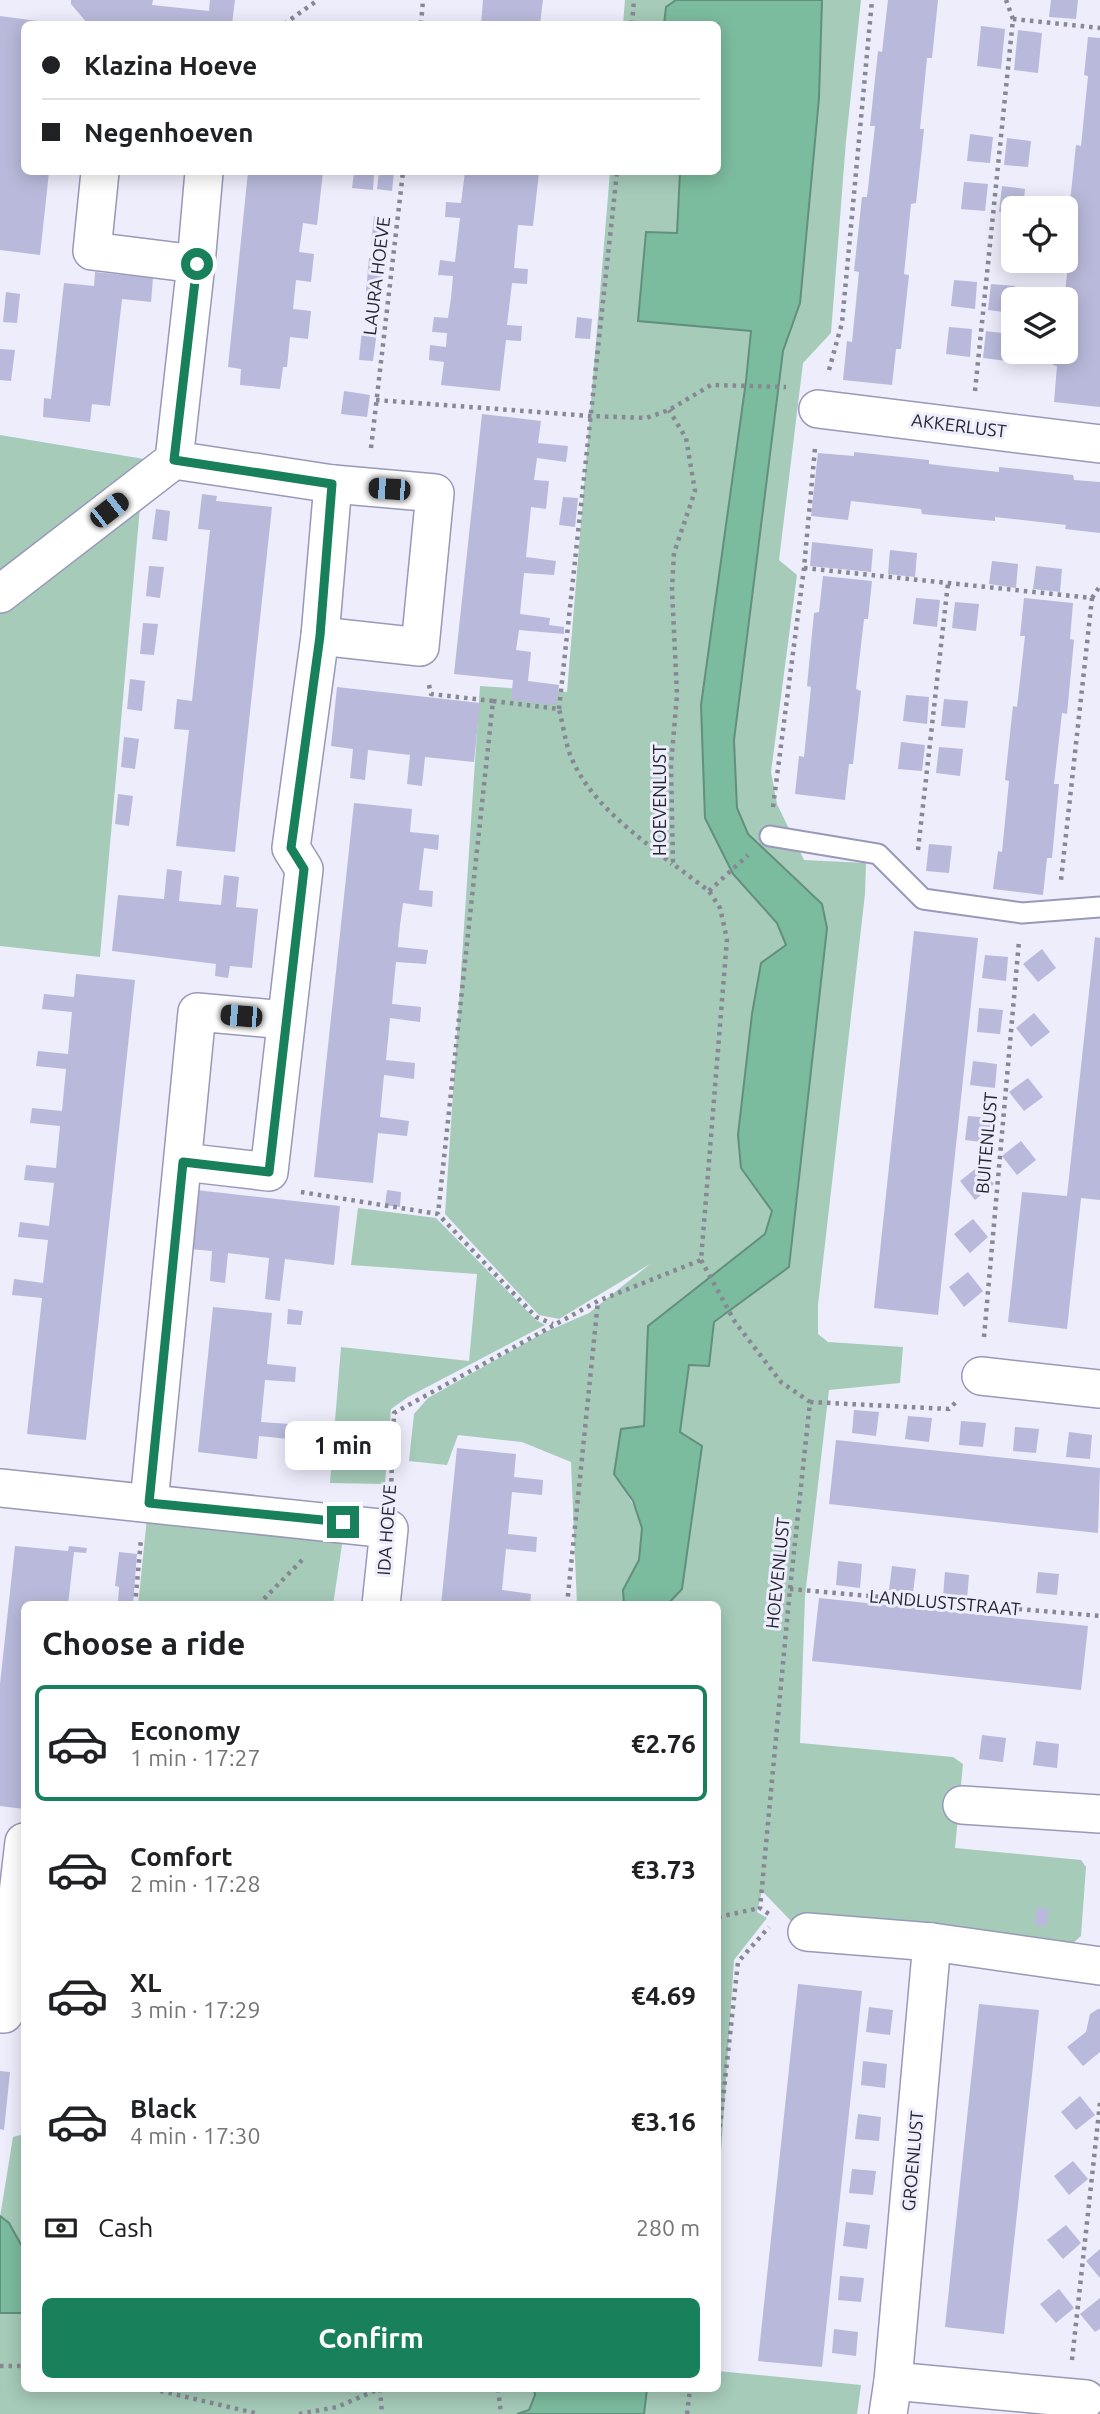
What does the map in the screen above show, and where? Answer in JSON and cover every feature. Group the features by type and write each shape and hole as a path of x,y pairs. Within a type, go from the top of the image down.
{"street":[{"path":"100,175 92,251 197,264"},
{"path":"0,594 174,460 197,264 204,175"},
{"name":"AKKERLUST","path":"818,409 1100,443"},
{"path":"174,460 349,486 435,493 420,647 320,636"},
{"path":"183,1162 269,1172 304,869 291,848 320,636 349,486"},
{"path":"147,1503 197,1012 285,1020"},
{"path":"981,1376 1100,1389"},
{"path":"0,1488 389,1529"},
{"name":"IDA HOEVE","path":"381,1601 389,1529"},
{"path":"962,1805 1100,1814"},
{"path":"0,1836 21,1840"},
{"path":"0,2014 4,2014 21,1867"},
{"path":"791,1926 932,1942 1100,1966"},
{"name":"GROENLUST","path":"932,1942 890,2397 1077,2399"}],"lane":[{"path":"770,836 878,853 923,899 1022,913 1100,907"}],"path":[{"path":"289,21 318,0"},
{"path":"421,21 423,0"},
{"path":"632,21 635,0"},
{"path":"971,428 1013,19 1006,0"},
{"path":"1013,19 1100,28"},
{"name":"LAURA HOEVE","path":"349,486 376,400 403,175"},
{"path":"617,175 559,709 570,755 586,786 612,816 673,864"},
{"path":"376,400 646,418 669,410 712,384 786,387"},
{"name":"HOEVENLUST","path":"669,410 687,438 695,491 674,553 672,589 677,695 671,765 673,864 709,891 720,908 727,939 701,1260"},
{"path":"804,568 1092,598"},
{"path":"914,887 948,583"},
{"path":"1057,910 1092,598 1100,586"},
{"path":"420,647 431,694 559,709"},
{"path":"438,1214 493,701"},
{"path":"709,891 770,836"},
{"name":"BUITENLUST","path":"981,1376 1022,913"},
{"path":"269,1172 297,1192 438,1214 536,1317 554,1324 598,1301 701,1260 735,1322 781,1382 810,1402 950,1409 981,1376"},
{"path":"567,1601 598,1301"},
{"name":"IDA HOEVE","path":"389,1529 394,1413 554,1324"},
{"name":"HOEVENLUST","path":"760,1908 810,1402"},
{"path":"135,1601 147,1503"},
{"path":"262,1601 329,1534 330,1521"},
{"name":"LANDLUSTSTRAAT","path":"790,1589 1100,1616"},
{"path":"721,1917 760,1908 791,1926 738,1962 721,2117"},
{"path":"1077,2399 1100,2103"},
{"path":"0,2366 21,2366"},
{"path":"165,2392 259,2414"},
{"path":"299,2414 337,2407 373,2392"},
{"path":"380,2392 382,2414"},
{"path":"498,2392 501,2414"},
{"path":"687,2414 690,2392"}],"shaded area":[{"path":"625,0 676,0 666,7 664,21 623,21"},
{"path":"676,0 822,0 819,98 800,303 783,351 734,740 737,808 748,834 822,904 827,928 789,1267 714,1322 709,1366 689,1365 680,1432 702,1446 682,1589 671,1601 624,1601 623,1590 639,1560 642,1528 633,1501 614,1474 621,1429 644,1426 648,1326 765,1234 772,1211 741,1168 738,1135 752,1014 761,963 786,945 777,923 733,874 705,818 701,705 751,331 638,321 646,232 677,233 680,175 721,175 721,21 664,21 666,7"},
{"path":"822,0 861,0 846,141 831,333 803,363 779,560 797,575 771,772 777,804 804,860 866,863 865,894 818,1305 818,1334 828,1342 903,1347 900,1383 829,1390 805,1596 800,1743 953,1757 963,1764 955,1848 1081,1860 1086,1867 1081,1936 1072,1944 793,1923 762,1891 757,1912 767,1918 734,1960 721,2153 721,1601 671,1601 682,1589 680,1432 689,1365 714,1323 789,1267 827,928 822,904 748,834 737,808 734,740 783,351 800,303 819,98"},
{"path":"610,175 680,175 677,233 646,233 751,331 701,705 705,818 733,874 777,923 786,945 741,1168 772,1210 765,1234 648,1326 644,1426 614,1474 638,1516 643,1540 624,1601 577,1601 571,1462 522,1442 458,1435 447,1465 409,1461 414,1414 428,1398 543,1333 589,1313 650,1264 559,1319 539,1315 445,1214 480,686 567,692"},
{"path":"0,435 162,462 0,576"},
{"path":"141,496 100,957 0,946 0,611"},
{"path":"358,1208 436,1218 536,1320 545,1325 408,1397 391,1409 385,1484 330,1483 341,1347 469,1361 477,1274 351,1265"},
{"path":"147,1518 343,1538 334,1601 138,1601"},
{"path":"21,2135 21,2246 0,2217 13,2137"},
{"path":"0,2216 9,2223 21,2245 21,2313 0,2313"},
{"path":"0,2286 21,2287 21,2392 546,2392 546,2414 0,2414"},
{"path":"721,2371 861,2385 857,2414 644,2414 647,2392 721,2392"},
{"path":"534,2392 647,2392 644,2414 517,2414 529,2410"}],"building":[{"path":"71,0 153,0 152,5 209,11 210,0 235,0 232,21 85,21 71,4"},
{"path":"483,0 543,0 540,21 481,21"},
{"path":"888,0 938,0 932,58 927,58 920,129 924,129 916,203 911,204 904,274 909,275 901,349 896,349 892,385 843,380 847,341 852,342 859,272 854,271 862,197 867,197 875,126 870,126 874,88 878,51 882,52"},
{"path":"1051,0 1078,0 1076,19 1049,17"},
{"path":"0,16 38,21 21,21 21,175 49,175 40,255 0,250"},
{"path":"981,26 1005,29 1001,69 977,66"},
{"path":"1018,30 1042,33 1038,73 1014,70"},
{"path":"1088,37 1100,38 1100,407 1054,402 1057,366 1053,364 1078,364 1078,287 1066,287 1067,273 1078,273 1078,196 1071,196 1076,145 1081,146 1088,76 1084,75"},
{"path":"970,134 993,137 990,163 967,161"},
{"path":"1007,138 1031,141 1028,167 1004,165"},
{"path":"248,175 323,175 317,225 303,223 299,252 314,254 311,282 296,280 293,309 311,311 308,339 290,337 287,367 283,367 280,389 240,385 241,369 228,367"},
{"path":"354,175 374,175 373,190 352,188"},
{"path":"379,175 394,175 392,191 377,189"},
{"path":"465,175 539,175 533,226 518,225 514,268 528,269 527,284 512,283 507,325 522,326 521,341 506,340 500,391 441,385 444,362 429,360 430,345 446,347 447,333 432,332 434,317 448,318 453,276 438,275 440,260 455,262 460,218 445,217 446,202 461,203"},
{"path":"964,182 988,184 985,211 961,209"},
{"path":"1002,186 1025,189 1024,196 1001,196 999,212"},
{"path":"374,216 389,217 385,248 371,246"},
{"path":"369,258 384,260 379,304 365,303"},
{"path":"95,272 153,278 151,302 122,299 110,406 92,404 90,422 43,417 44,398 51,399 64,283 94,286"},
{"path":"954,280 977,282 975,309 951,306"},
{"path":"991,284 1015,286 1001,287 1001,312 988,310"},
{"path":"6,292 20,294 17,323 3,322"},
{"path":"577,317 592,319 590,339 575,338"},
{"path":"949,327 972,329 970,357 946,354"},
{"path":"362,329 377,331 373,361 359,360"},
{"path":"986,331 1001,333 1001,360 983,358"},
{"path":"0,349 15,350 11,381 0,380"},
{"path":"344,391 370,395 367,417 341,414"},
{"path":"482,414 541,421 538,443 568,446 566,462 537,458 534,480 549,481 546,509 531,507 526,557 556,561 554,575 524,573 520,614 550,618 549,625 564,627 564,634 519,630 516,650 531,652 528,681 559,685 556,705 511,700 513,680 454,674"},
{"path":"854,452 929,460 929,464 999,472 999,467 1073,475 1074,480 1100,482 1100,533 1065,529 1066,525 995,517 995,521 922,514 921,509 851,501 848,520 811,516 818,453 854,456"},
{"path":"202,494 217,496 216,501 272,507 235,852 176,846 189,730 174,729 177,699 192,701 210,530 198,529"},
{"path":"563,497 578,498 575,527 559,525"},
{"path":"156,509 170,511 167,541 152,539"},
{"path":"812,542 873,549 871,572 810,566"},
{"path":"890,550 917,553 915,577 888,574"},
{"path":"992,561 1018,564 1016,588 989,584"},
{"path":"149,566 164,567 160,598 146,596"},
{"path":"1036,566 1062,569 1060,592 1033,589"},
{"path":"823,576 872,581 868,619 864,619 856,689 861,691 853,764 849,764 845,800 795,794 799,756 804,757 811,687 807,686 814,613 819,612"},
{"path":"916,598 940,600 937,627 913,624"},
{"path":"1024,598 1073,603 1070,639 1074,640 1067,714 1062,713 1054,784 1059,784 1052,858 1047,858 1043,895 993,889 998,851 1002,852 1009,781 1005,780 1013,706 1017,707 1025,636 1020,636"},
{"path":"955,602 979,604 976,631 952,628"},
{"path":"143,623 158,624 154,655 140,654"},
{"path":"130,679 145,681 142,711 127,709"},
{"path":"337,687 480,703 474,762 425,757 422,786 407,784 410,755 368,750 365,780 350,778 353,749 331,746"},
{"path":"906,695 929,697 927,724 903,721"},
{"path":"944,699 968,701 965,728 941,726"},
{"path":"124,737 139,739 135,769 121,767"},
{"path":"901,742 925,745 922,771 898,769"},
{"path":"939,747 963,749 960,776 936,773"},
{"path":"118,794 133,796 129,826 115,824"},
{"path":"354,803 412,809 410,832 439,835 438,850 424,848 419,890 433,891 432,907 403,903 400,925 398,947 428,950 426,964 396,962 392,1004 421,1007 420,1022 390,1018 386,1060 415,1063 414,1079 384,1075 380,1117 409,1121 407,1136 378,1133 373,1183 314,1177"},
{"path":"929,844 952,846 949,873 926,871"},
{"path":"167,869 182,871 179,901 221,905 224,875 239,877 236,907 258,909 252,968 230,966 228,978 215,976 216,964 112,951 118,895 164,899"},
{"path":"914,931 978,938 938,1315 874,1308"},
{"path":"1095,937 1100,938 1100,1200 1081,1198 1067,1329 1008,1322 1022,1192 1067,1196"},
{"path":"1042,949 1056,968 1038,982 1023,964"},
{"path":"985,955 1008,957 1006,981 982,978"},
{"path":"76,974 135,980 86,1440 27,1434 42,1298 12,1295 14,1279 43,1283 48,1240 18,1237 20,1222 49,1226 54,1183 24,1180 26,1165 56,1168 60,1126 30,1123 32,1108 62,1111 66,1069 36,1066 38,1051 68,1054 72,1012 42,1009 44,994 74,997"},
{"path":"979,1008 1003,1010 1000,1034 977,1032"},
{"path":"1034,1013 1050,1032 1031,1047 1016,1028"},
{"path":"973,1061 997,1064 995,1088 970,1085"},
{"path":"1028,1078 1043,1097 1024,1111 1009,1092"},
{"path":"968,1116 991,1118 989,1143 965,1140"},
{"path":"1021,1141 1036,1160 1017,1175 1002,1156"},
{"path":"979,1166 994,1184 975,1200 960,1181"},
{"path":"196,1190 340,1206 334,1265 285,1259 280,1301 265,1299 269,1258 228,1253 225,1283 210,1281 212,1251 190,1249"},
{"path":"387,1190 401,1192 400,1207 385,1205"},
{"path":"973,1219 988,1237 970,1253 954,1234"},
{"path":"968,1272 983,1291 964,1307 949,1287"},
{"path":"213,1307 272,1313 267,1364 296,1367 295,1382 265,1380 261,1422 290,1424 289,1439 259,1436 257,1459 198,1452"},
{"path":"288,1309 303,1311 301,1325 287,1324"},
{"path":"854,1410 879,1412 876,1436 852,1433"},
{"path":"908,1416 932,1418 929,1442 905,1439"},
{"path":"961,1421 986,1423 983,1447 959,1445"},
{"path":"1015,1427 1039,1429 1036,1453 1013,1451"},
{"path":"1069,1432 1092,1435 1090,1459 1066,1457"},
{"path":"836,1440 1100,1468 1098,1533 829,1504"},
{"path":"457,1448 516,1454 514,1477 543,1480 542,1495 512,1492 508,1534 537,1537 536,1552 506,1549 502,1590 531,1594 530,1601 441,1601"},
{"path":"15,1546 68,1551 69,1546 87,1548 86,1553 74,1552 68,1601 21,1601 21,1809 0,1806 0,1684"},
{"path":"119,1552 137,1554 133,1601 118,1601 119,1587 115,1586"},
{"path":"838,1561 862,1564 860,1588 836,1585"},
{"path":"892,1566 916,1569 913,1593 889,1590"},
{"path":"945,1572 969,1575 967,1599 943,1596"},
{"path":"1038,1572 1059,1574 1057,1595 1036,1593"},
{"path":"819,1598 1088,1626 1081,1690 812,1661"},
{"path":"982,1735 1006,1738 1003,1762 979,1759"},
{"path":"1036,1741 1059,1744 1057,1768 1033,1765"},
{"path":"1036,1908 1048,1908 1047,1926 1035,1926"},
{"path":"798,1984 862,1991 822,2367 758,2361"},
{"path":"979,2004 1039,2010 1004,2334 945,2327"},
{"path":"869,2007 893,2010 890,2035 866,2032"},
{"path":"1098,2009 1100,2052 1083,2066 1067,2047 1086,2032 1090,2014"},
{"path":"863,2061 887,2064 885,2088 861,2085"},
{"path":"0,2071 10,2072 4,2130 0,2129"},
{"path":"1080,2096 1095,2115 1076,2130 1061,2112"},
{"path":"858,2114 881,2117 879,2141 855,2139"},
{"path":"1073,2161 1088,2179 1069,2195 1054,2176"},
{"path":"852,2169 876,2171 873,2195 849,2193"},
{"path":"846,2222 870,2225 867,2249 843,2246"},
{"path":"1066,2225 1081,2243 1063,2259 1047,2240"},
{"path":"1100,2249 1100,2278 1086,2261"},
{"path":"840,2276 864,2278 861,2302 838,2300"},
{"path":"1059,2289 1074,2308 1056,2323 1040,2304"},
{"path":"1100,2298 1100,2329 1095,2332 1080,2314"},
{"path":"834,2329 858,2332 856,2356 832,2353"}],"route":[{"path":"197,264 174,460 332,484 320,636 291,848 304,869 269,1172 183,1162 149,1503 343,1522"}]}
